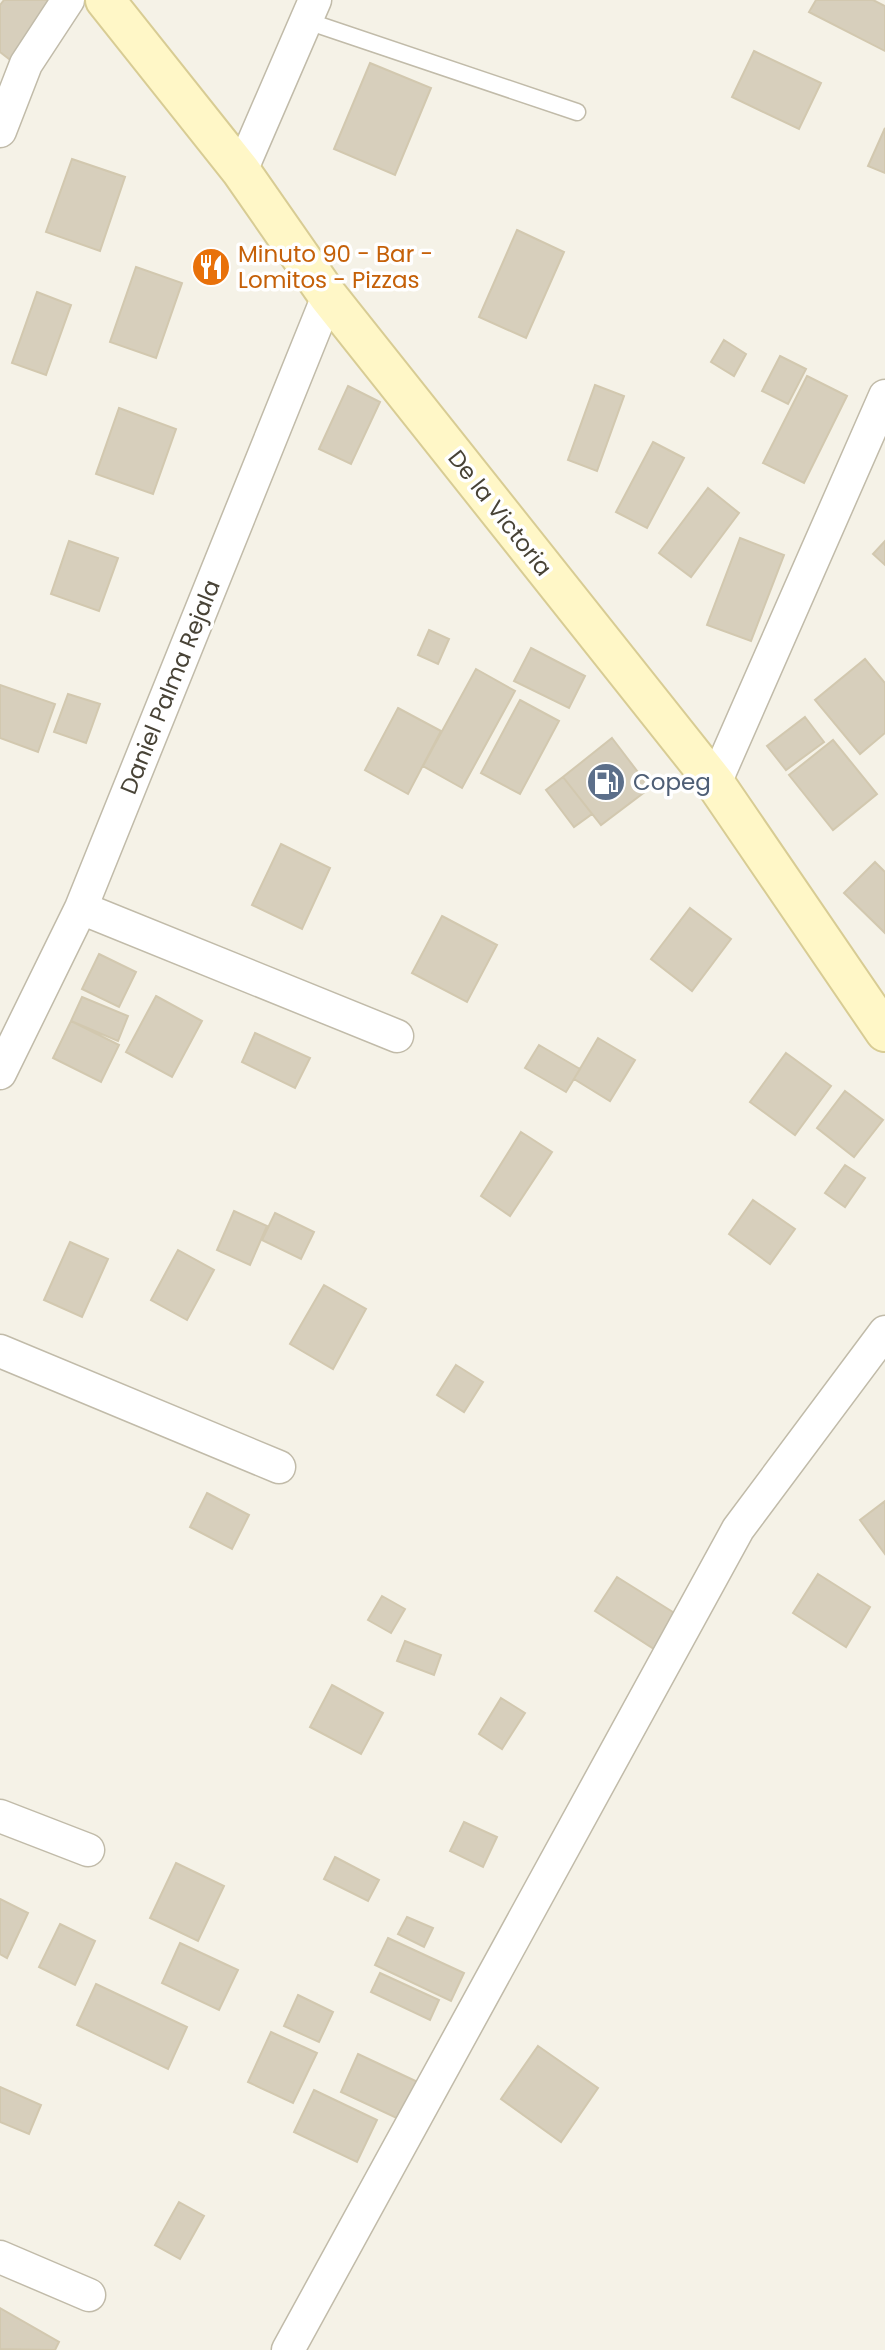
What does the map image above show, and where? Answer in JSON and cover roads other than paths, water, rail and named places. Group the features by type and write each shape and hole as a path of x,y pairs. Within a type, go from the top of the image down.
{"main road":[{"name":"De la Victoria","path":"105,0 241,171 328,296 715,783 885,1032"}],"street":[{"path":"0,131 26,64 68,0"},
{"path":"241,171 311,10"},
{"name":"Daniel Palma Rejala","path":"0,1073 81,908 328,296"},
{"path":"715,783 885,396"},
{"path":"81,908 397,1036"},
{"path":"288,2350 738,1529 885,1332"},
{"path":"0,1351 279,1468"},
{"path":"0,1816 88,1850"},
{"path":"0,2257 89,2295"}],"lane":[{"path":"311,10 577,112"}],"place":[{"name":"Minuto 90 - Bar - Lomitos - Pizzas","path":"211,267"},
{"name":"Copeg","path":"606,782"}]}
